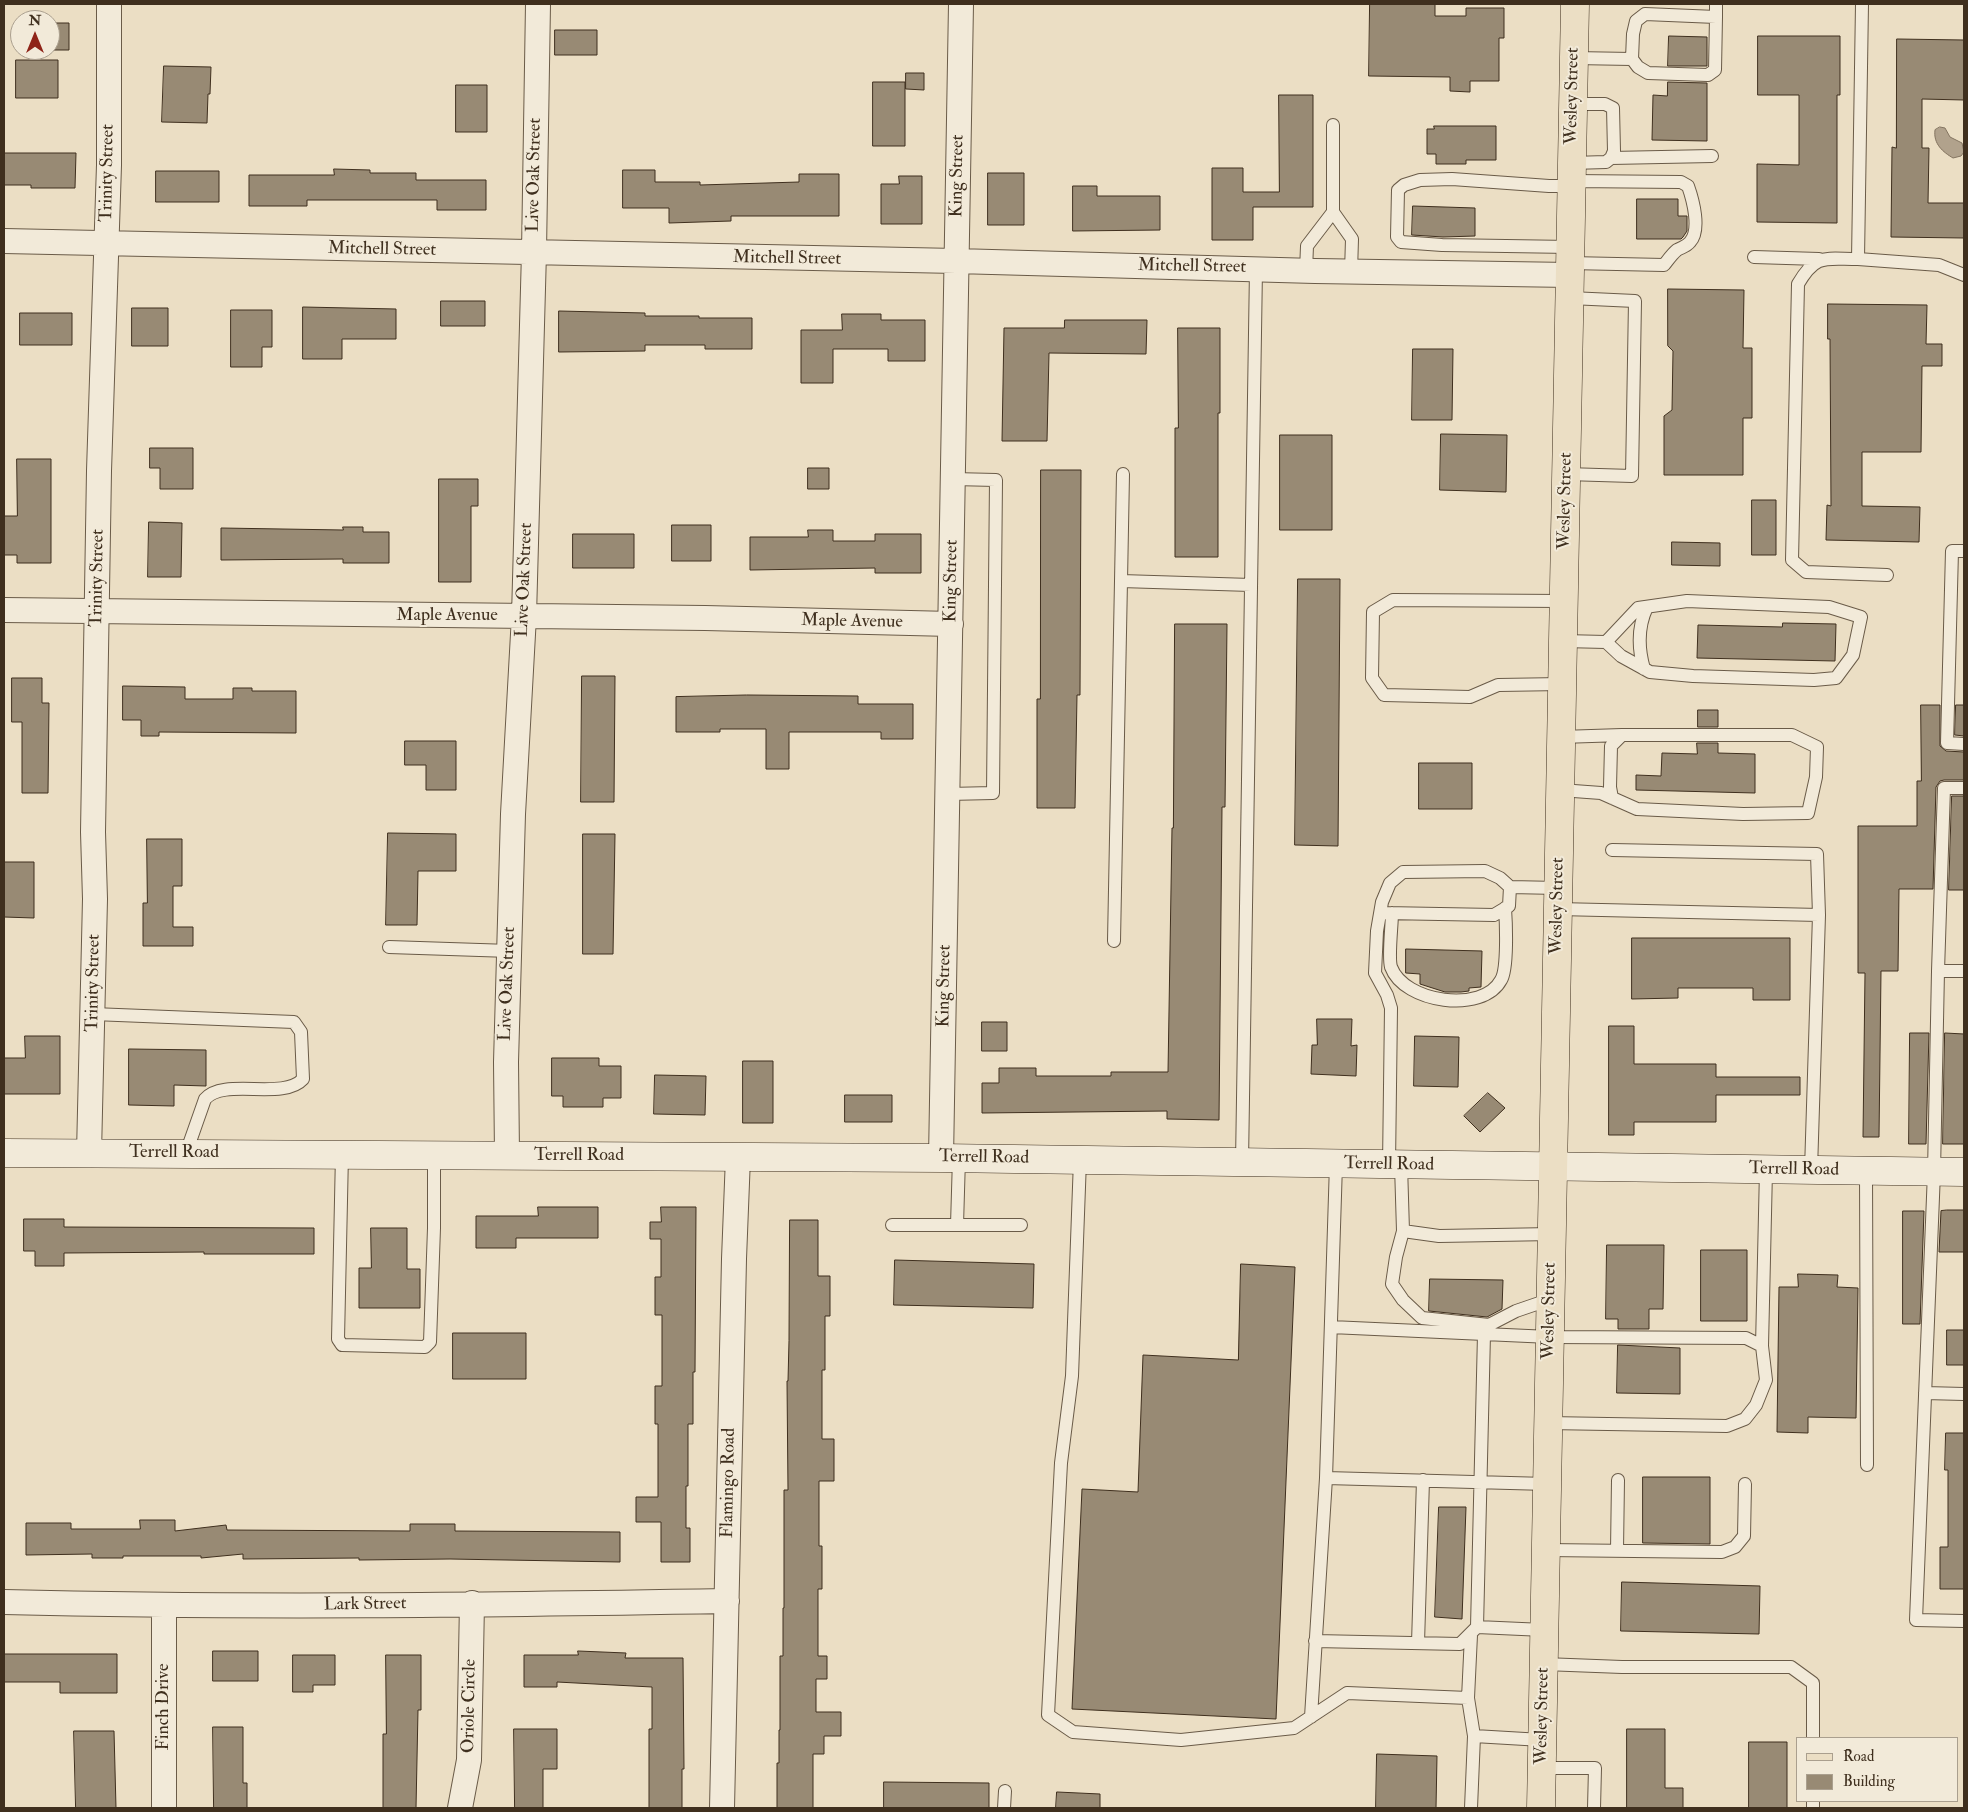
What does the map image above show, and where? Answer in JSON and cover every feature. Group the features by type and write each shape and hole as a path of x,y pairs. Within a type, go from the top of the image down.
{"main road":[{"name":"Wesley Street","path":"1541,1808 1575,4"}],"street":[{"name":"Trinity Street","path":"89,1153 95,899 93,832 99,471 109,165 109,4"},
{"name":"Live Oak Street","path":"507,1156 506,1062 513,814 524,616 534,252 538,4"},
{"name":"King Street","path":"950,1158 948,794 961,4"},
{"name":"Mitchell Street","path":"4,241 356,250 534,252 716,258 956,261 1351,272 1570,271"},
{"name":"Maple Avenue","path":"4,610 705,618 951,624"},
{"name":"Terrell Road","path":"4,1153 950,1158 1964,1172"},
{"name":"Flamingo Road","path":"722,1808 738,1157"},
{"name":"Lark Street","path":"4,1602 164,1606 727,1601"},
{"name":"Oriole Circle","path":"460,1808 469,1760 472,1603"},
{"name":"Finch Drive","path":"164,1606 164,1808"}],"lane":[{"path":"1716,4 1716,17 1715,70 1708,75 1648,74 1638,68 1632,58 1633,34 1636,21 1646,14 1716,17"},
{"path":"1858,259 1862,4"},
{"path":"1574,58 1632,58"},
{"path":"1566,474 1632,476 1635,301 1570,271 1442,245 1401,242 1398,237 1398,190 1404,185 1420,180 1452,179 1549,186 1606,162 1611,158 1614,151 1613,108 1605,104 1573,104"},
{"path":"1333,124 1333,212 1352,239 1351,272"},
{"path":"1611,158 1712,156"},
{"path":"1570,271 1664,265 1677,250 1685,247 1692,241 1695,233 1694,208 1691,194 1688,186 1681,182 1572,176"},
{"path":"1306,270 1307,246 1333,212"},
{"path":"1754,257 1858,259 1939,265 1964,275"},
{"path":"1819,259 1807,269 1798,284 1792,560 1806,572 1887,575"},
{"path":"1242,1162 1256,269"},
{"path":"1114,941 1123,474"},
{"path":"948,794 993,794 996,480 953,479"},
{"path":"1964,551 1952,551 1947,743 1964,744"},
{"path":"1121,581 1251,585"},
{"path":"1562,684 1498,685 1470,697 1384,695 1372,678 1374,612 1393,600 1564,601"},
{"path":"1563,641 1606,642 1621,656 1650,672 1693,676 1814,680 1836,678 1853,655 1861,617 1829,607 1687,601 1638,608 1606,642"},
{"path":"1644,669 1640,655 1640,620 1647,607"},
{"path":"1612,798 1610,787 1611,746 1622,735"},
{"path":"1560,790 1601,793 1636,809 1743,814 1808,813 1816,777 1817,747 1792,735 1561,737"},
{"path":"1964,788 1944,788 1934,1172 1916,1620 1964,1621"},
{"path":"1612,850 1817,854 1819,914 1811,1170"},
{"path":"1505,908 1507,933 1502,980 1489,994 1469,1000 1432,998 1414,992 1399,981 1390,965 1386,913 1382,902 1390,883 1402,872 1485,871 1500,878 1510,887 1558,898 1819,914"},
{"path":"1386,913 1494,914 1509,906 1510,887"},
{"path":"1386,913 1376,931 1375,973 1387,994 1391,1008 1395,1165 1402,1231 1392,1284 1403,1300 1422,1318 1489,1325 1516,1311 1550,1299"},
{"path":"389,947 510,951"},
{"path":"1938,971 1964,971"},
{"path":"93,1014 294,1022 299,1027 301,1032 303,1080 292,1088 225,1090 210,1093 205,1099 186,1154"},
{"path":"342,1154 338,1339 342,1345 425,1347 430,1342 434,1228 434,1155"},
{"path":"950,1158 957,1225"},
{"path":"1080,1160 1072,1376 1061,1463 1048,1715 1073,1732 1181,1740 1294,1728 1347,1693 1468,1698"},
{"path":"1311,1717 1326,1478 1336,1164"},
{"path":"1548,1422 1727,1426 1745,1419 1756,1405 1766,1380 1762,1346 1766,1170"},
{"path":"1866,1171 1867,1465"},
{"path":"892,1225 1020,1225"},
{"path":"1402,1231 1439,1236 1552,1234"},
{"path":"1331,1327 1550,1337 1746,1338 1762,1346"},
{"path":"1471,1808 1474,1736 1468,1698 1474,1631 1481,1481 1484,1334"},
{"path":"1925,1393 1964,1394"},
{"path":"1326,1478 1547,1484"},
{"path":"1418,1643 1424,1480"},
{"path":"1617,1550 1618,1480"},
{"path":"1546,1550 1722,1552 1735,1547 1744,1536 1745,1484"},
{"path":"1315,1640 1460,1644 1474,1631 1544,1630"},
{"path":"1544,1664 1622,1667 1791,1667 1813,1683 1813,1737"},
{"path":"1474,1736 1542,1740"},
{"path":"1542,1768 1595,1768 1594,1808"},
{"path":"1004,1808 1005,1790"}],"shaded area":[{"path":"1940,127 1945,128 1950,137 1962,143 1964,152 1961,156 1953,158 1937,143 1935,130"}],"building":[{"path":"1370,4 1435,4 1435,16 1466,16 1466,8 1504,8 1504,38 1499,38 1499,81 1470,81 1470,92 1450,91 1450,77 1369,76"},
{"path":"60,23 69,23 69,50 60,50"},
{"path":"555,30 597,30 597,55 555,55"},
{"path":"1669,36 1707,37 1707,66 1668,66"},
{"path":"1758,36 1840,36 1840,95 1837,95 1837,223 1757,222 1757,164 1799,165 1799,95 1758,95"},
{"path":"1897,39 1964,40 1964,100 1922,99 1922,148 1929,148 1928,203 1964,203 1964,238 1891,237 1892,147 1896,148"},
{"path":"16,60 58,60 58,98 16,98"},
{"path":"164,66 211,67 207,123 162,122"},
{"path":"906,73 924,73 924,90 906,89"},
{"path":"873,82 905,82 905,146 873,146"},
{"path":"1668,82 1707,83 1707,141 1652,140 1653,95 1667,96"},
{"path":"456,85 487,85 487,132 456,132"},
{"path":"1279,95 1313,95 1313,207 1253,207 1253,240 1212,240 1212,168 1243,168 1243,192 1279,192"},
{"path":"1434,126 1496,126 1496,160 1466,160 1466,164 1436,164 1436,154 1427,154 1427,129 1434,129"},
{"path":"4,153 76,153 75,188 31,188 31,185 4,185"},
{"path":"334,169 370,170 370,173 416,173 416,180 486,180 486,210 437,210 437,200 307,200 307,206 249,206 249,175 334,175"},
{"path":"623,170 655,170 655,182 700,182 700,185 799,182 799,174 839,174 839,216 731,216 731,221 669,223 669,208 623,208"},
{"path":"156,171 219,171 219,202 156,202"},
{"path":"988,173 1024,173 1024,225 988,225"},
{"path":"899,176 922,176 922,224 881,224 881,184 899,184"},
{"path":"1073,186 1097,186 1097,196 1160,196 1160,230 1073,231"},
{"path":"1637,199 1678,199 1678,216 1687,216 1687,231 1683,237 1681,239 1637,239"},
{"path":"1413,206 1475,208 1475,236 1443,237 1412,235"},
{"path":"1668,289 1744,290 1743,348 1752,348 1752,418 1743,418 1743,475 1664,475 1664,416 1672,410 1673,351 1668,346"},
{"path":"441,301 485,301 485,326 441,326"},
{"path":"1828,304 1927,305 1926,344 1942,344 1942,366 1922,366 1921,452 1862,452 1862,506 1920,507 1919,542 1826,540 1827,505 1831,506"},
{"path":"303,307 396,309 396,339 342,339 342,359 303,359"},
{"path":"132,308 168,308 168,346 132,346"},
{"path":"231,310 272,310 272,347 262,347 262,367 231,367"},
{"path":"559,311 645,313 645,316 699,316 699,318 752,318 752,349 705,349 705,345 645,345 645,351 559,352"},
{"path":"20,313 72,313 72,345 20,345"},
{"path":"842,314 881,314 881,320 925,320 925,361 888,361 888,349 833,349 833,383 801,383 801,330 842,330"},
{"path":"1065,320 1147,320 1146,354 1049,353 1047,441 1002,441 1004,328 1064,328"},
{"path":"1178,328 1220,328 1218,557 1175,557 1175,428 1178,428"},
{"path":"1413,349 1453,349 1452,420 1412,420"},
{"path":"1441,434 1507,435 1506,492 1440,490"},
{"path":"1280,435 1332,435 1332,530 1280,530"},
{"path":"150,448 193,448 193,489 160,489 160,468 150,468"},
{"path":"17,459 51,459 51,563 17,563 17,555 4,555 4,516 17,516"},
{"path":"808,468 829,468 829,489 808,489"},
{"path":"1041,470 1081,470 1080,695 1077,695 1075,808 1037,808 1037,699 1040,699"},
{"path":"439,479 478,479 478,506 471,506 471,582 439,582"},
{"path":"1752,500 1776,500 1776,555 1752,555"},
{"path":"149,522 182,523 181,577 148,577"},
{"path":"672,525 711,525 711,561 672,561"},
{"path":"343,527 363,527 363,532 389,532 389,563 343,563 343,559 221,560 221,528 343,530"},
{"path":"808,530 833,530 833,541 875,541 875,534 921,534 921,573 875,573 875,568 750,570 750,537 808,537"},
{"path":"573,534 634,534 634,568 573,568"},
{"path":"1672,542 1720,543 1720,566 1672,565"},
{"path":"1298,579 1340,579 1338,846 1295,845"},
{"path":"1783,623 1836,624 1835,661 1697,658 1698,625 1782,627"},
{"path":"1175,624 1227,624 1225,807 1222,807 1219,1120 1167,1119 1167,1111 982,1113 982,1083 999,1083 999,1068 1036,1068 1036,1076 1111,1076 1111,1072 1168,1072"},
{"path":"582,676 615,676 614,802 581,802"},
{"path":"12,678 42,678 42,703 49,703 48,793 22,793 22,722 12,722"},
{"path":"123,686 185,687 185,699 233,699 233,688 252,688 252,691 296,691 296,733 159,732 159,736 141,736 141,720 123,720"},
{"path":"747,695 858,696 858,704 913,704 913,739 881,739 881,732 789,732 789,769 766,769 766,729 720,729 720,732 676,732 676,697"},
{"path":"1921,705 1940,705 1940,746 1946,751 1964,752 1964,780 1940,781 1936,787 1933,889 1899,889 1898,971 1881,971 1879,1137 1863,1137 1865,973 1858,973 1858,826 1917,826 1917,781 1921,781"},
{"path":"1956,705 1964,705 1964,736 1955,735"},
{"path":"1698,710 1718,710 1718,727 1698,727"},
{"path":"405,741 456,741 456,790 426,790 426,765 405,765"},
{"path":"1697,743 1718,743 1718,753 1755,754 1755,793 1636,790 1636,775 1661,776 1662,753 1697,754"},
{"path":"1419,763 1472,763 1472,809 1419,809"},
{"path":"1952,796 1964,796 1964,890 1949,890"},
{"path":"388,833 456,834 456,871 418,871 417,925 386,925"},
{"path":"583,834 615,834 613,954 583,954"},
{"path":"147,839 182,839 182,886 173,886 173,927 193,927 193,946 143,946 143,903 147,903"},
{"path":"4,862 34,862 34,918 4,917"},
{"path":"1632,938 1790,938 1790,1000 1753,1000 1753,988 1678,988 1678,998 1632,999"},
{"path":"1406,949 1482,951 1481,987 1469,988 1469,991 1445,992 1420,984 1420,974 1406,973"},
{"path":"1317,1019 1352,1019 1351,1046 1357,1045 1356,1076 1311,1074 1312,1045 1317,1045"},
{"path":"982,1022 1007,1022 1007,1051 982,1051"},
{"path":"1609,1026 1634,1026 1634,1064 1716,1064 1716,1077 1800,1077 1800,1095 1716,1095 1716,1122 1634,1122 1634,1135 1609,1135"},
{"path":"1910,1033 1929,1033 1926,1144 1909,1144"},
{"path":"1945,1033 1964,1034 1964,1144 1943,1144"},
{"path":"25,1036 60,1036 60,1094 4,1094 4,1058 25,1058"},
{"path":"1415,1036 1459,1037 1458,1087 1414,1086"},
{"path":"129,1049 206,1050 206,1086 174,1085 174,1106 129,1105"},
{"path":"552,1058 599,1058 599,1066 621,1066 621,1098 603,1098 603,1107 563,1107 563,1096 552,1096"},
{"path":"743,1061 773,1061 773,1123 743,1123"},
{"path":"655,1075 706,1076 705,1115 654,1114"},
{"path":"1488,1093 1505,1108 1480,1132 1464,1116"},
{"path":"845,1095 892,1095 892,1122 845,1122"},
{"path":"538,1207 598,1207 598,1238 516,1238 516,1248 476,1248 476,1216 538,1216"},
{"path":"661,1207 696,1207 695,1372 693,1372 693,1424 688,1424 688,1486 686,1486 686,1528 690,1528 690,1562 661,1562 661,1522 636,1522 636,1497 658,1497 658,1424 655,1424 655,1386 662,1386 662,1315 655,1315 655,1277 661,1277 661,1239 650,1239 650,1222 661,1222"},
{"path":"1964,1210 1964,1252 1939,1252 1941,1211"},
{"path":"1903,1211 1924,1211 1920,1324 1903,1324"},
{"path":"24,1219 64,1219 64,1227 314,1228 314,1254 204,1254 204,1252 64,1253 64,1266 35,1266 35,1251 24,1251"},
{"path":"790,1220 818,1220 818,1276 830,1276 830,1316 825,1316 825,1370 822,1370 822,1439 834,1439 834,1481 819,1481 819,1546 822,1546 822,1589 818,1589 818,1656 827,1656 827,1679 816,1679 816,1712 841,1712 841,1736 824,1736 824,1754 813,1754 813,1808 777,1808 780,1656 783,1656 784,1490 788,1490 787,1381"},
{"path":"371,1228 407,1228 407,1269 420,1269 420,1308 359,1308 359,1268 371,1268"},
{"path":"1607,1245 1664,1245 1663,1309 1649,1309 1649,1329 1618,1329 1618,1319 1606,1319"},
{"path":"1701,1250 1747,1250 1747,1321 1701,1321"},
{"path":"895,1260 1034,1264 1033,1308 894,1305"},
{"path":"1241,1264 1295,1267 1276,1719 1072,1709 1082,1489 1138,1492 1143,1355 1238,1360"},
{"path":"1798,1274 1838,1275 1837,1287 1858,1288 1856,1418 1808,1417 1808,1433 1777,1432 1779,1287 1798,1287"},
{"path":"1430,1279 1503,1280 1502,1309 1487,1317 1429,1311"},
{"path":"1947,1330 1964,1330 1964,1365 1947,1365"},
{"path":"453,1333 526,1333 526,1379 453,1379"},
{"path":"1618,1345 1680,1348 1680,1394 1617,1393"},
{"path":"1946,1433 1964,1433 1964,1589 1940,1589 1940,1547 1948,1547 1948,1470 1945,1470"},
{"path":"1643,1477 1710,1477 1710,1544 1643,1543"},
{"path":"1439,1507 1466,1507 1462,1619 1435,1617"},
{"path":"140,1520 175,1520 175,1531 226,1525 227,1530 410,1531 410,1524 455,1524 455,1531 620,1532 620,1562 450,1559 359,1560 359,1558 243,1559 243,1554 201,1558 201,1556 123,1556 123,1558 92,1558 92,1554 26,1555 26,1523 71,1523 71,1529 140,1529"},
{"path":"1622,1582 1760,1586 1759,1634 1621,1631"},
{"path":"213,1651 258,1651 258,1681 213,1681"},
{"path":"578,1651 626,1653 625,1658 683,1658 684,1769 682,1769 682,1808 649,1808 649,1729 652,1729 652,1687 557,1682 557,1687 524,1687 524,1655 578,1655"},
{"path":"4,1654 117,1654 117,1693 60,1693 60,1682 4,1682"},
{"path":"293,1655 335,1655 335,1685 313,1685 313,1692 293,1692"},
{"path":"386,1655 421,1655 421,1710 418,1710 416,1808 383,1808 383,1734 386,1734"},
{"path":"213,1727 243,1727 243,1783 247,1783 247,1808 214,1808"},
{"path":"514,1729 557,1729 557,1769 543,1769 543,1808 515,1808"},
{"path":"1627,1729 1665,1729 1665,1788 1683,1788 1683,1808 1627,1808"},
{"path":"74,1731 114,1731 116,1808 76,1808"},
{"path":"1749,1742 1787,1742 1787,1808 1749,1808"},
{"path":"1377,1754 1437,1756 1436,1808 1376,1808"},
{"path":"884,1782 989,1783 989,1808 884,1808"},
{"path":"1057,1792 1100,1794 1100,1808 1056,1808"}]}
